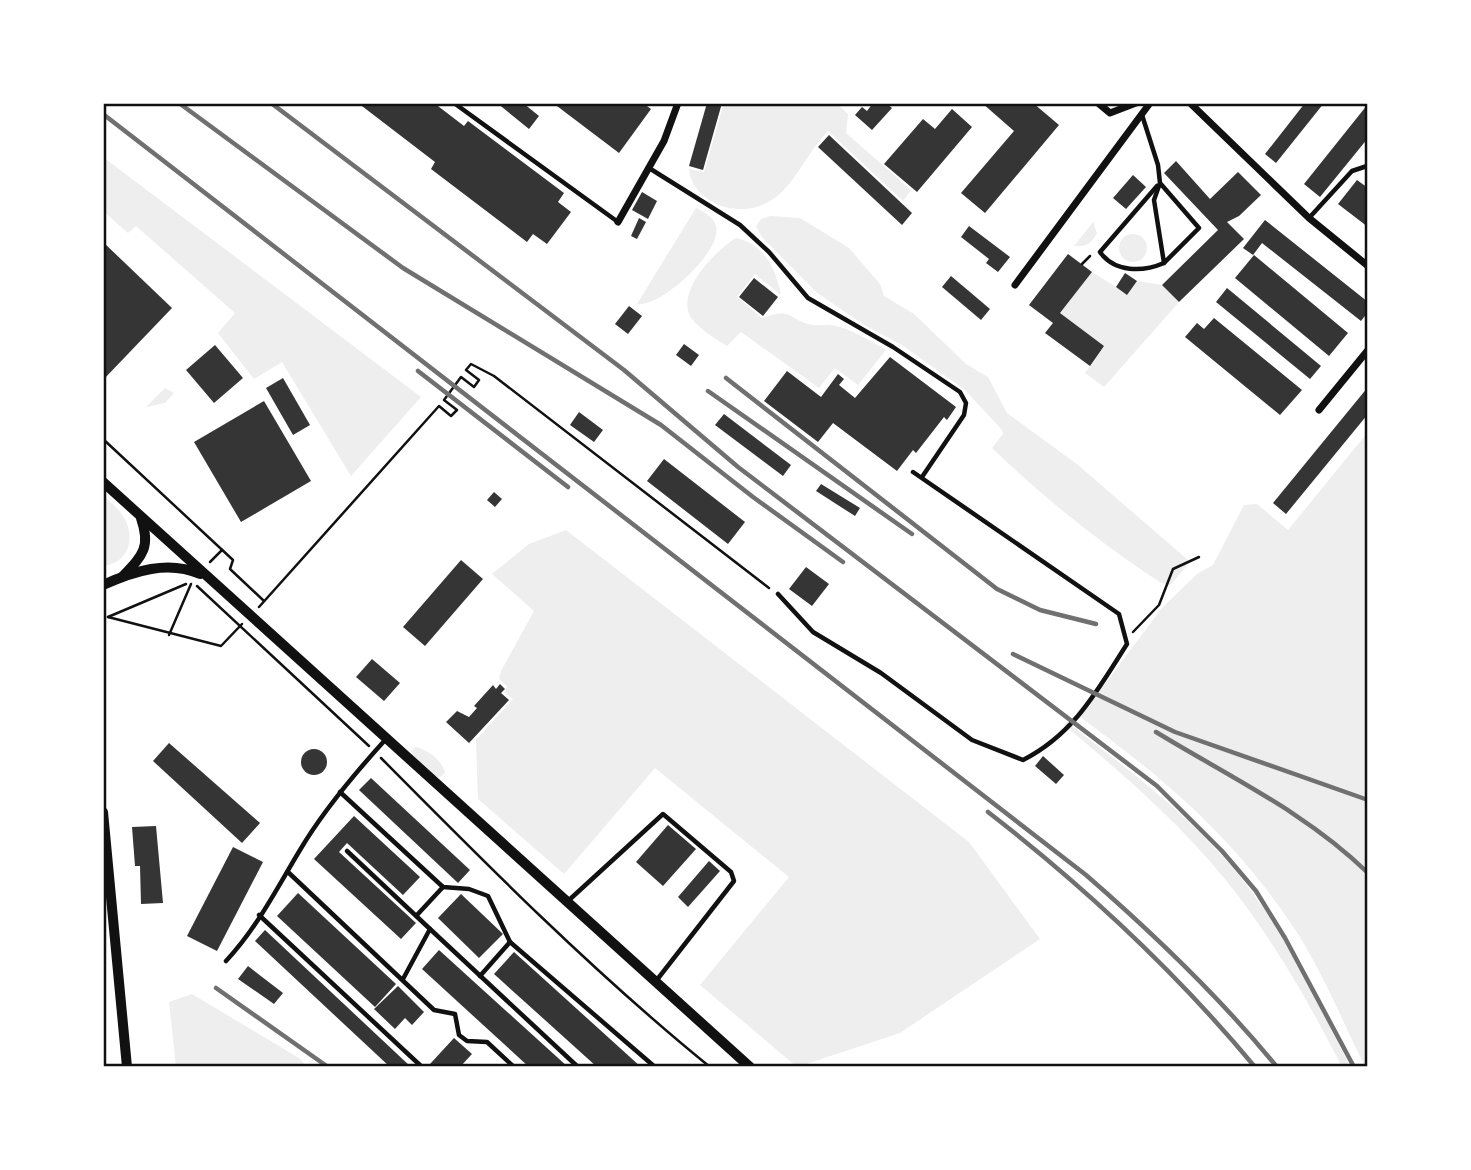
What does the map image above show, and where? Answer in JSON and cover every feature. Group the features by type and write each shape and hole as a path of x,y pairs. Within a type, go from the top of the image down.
{"street":[{"path":"618,222 649,169 678,103"},
{"path":"1098,103 1110,113 1136,103"},
{"path":"1015,285 1150,103"},
{"path":"1190,103 1309,218 1368,266"},
{"path":"1319,411 1368,350"},
{"path":"103,482 750,1067"},
{"path":"103,591 142,557 147,536 140,515"},
{"path":"103,585 122,576 157,567 187,568 209,578"},
{"path":"103,812 127,1067"}],"lane":[{"path":"454,103 618,222"},
{"path":"1142,115 1158,165 1160,183 1154,200 1164,263"},
{"path":"1309,218 1352,171 1367,166"},
{"path":"649,169 740,225 769,252 808,298 893,347 960,392 966,403 964,415 922,478"},
{"path":"1160,183 1199,228 1164,263 1143,270 1112,263 1100,252 1160,183"},
{"path":"778,594 813,632 881,673 972,740 1023,760 1042,750 1080,717 1127,644 1119,614 913,472"},
{"path":"226,961 249,934 289,873 300,849 340,792 387,739"},
{"path":"340,792 443,887 469,888 488,896 510,942 655,1067"},
{"path":"567,901 652,821 663,814 731,872 734,881 655,982"},
{"path":"346,852 418,915 578,1067"},
{"path":"289,873 434,1010 455,1014 459,1035 467,1041 487,1042 514,1067"},
{"path":"418,915 443,887"},
{"path":"259,915 422,1067"},
{"path":"402,979 430,929"},
{"path":"480,976 510,942"}],"path":[{"path":"192,581 108,617 169,635 221,646 439,407 451,416 457,410 444,400 461,377 474,387 479,380 466,370 471,364 494,376 778,594"},
{"path":"103,439 233,561 230,569 264,601"},
{"path":"210,562 222,550"},
{"path":"1126,639 1159,605 1174,569 1199,557"},
{"path":"192,581 375,752 501,879 671,1035 710,1067"},
{"path":"169,635 192,581"}],"shaded area":[{"path":"724,103 836,103 848,114 846,133 911,190 903,201 828,131 793,179 773,199 760,206 744,209 716,204 697,188 691,180 689,169 704,172"},
{"path":"103,157 421,397 351,476 282,362 254,379 218,333 235,313 136,226 128,233 103,211"},
{"path":"696,208 711,217 715,223 716,237 710,249 688,276 674,288 647,303 637,304"},
{"path":"770,216 800,218 849,248 880,284 884,296 914,314 966,364 988,377 1007,413 1078,465 1188,560 1186,567 1170,585 1161,583 1094,536 1052,502 992,448 1003,434 1002,430 965,390 902,345 864,325 816,292 762,237 756,226 761,219"},
{"path":"1093,222 1097,233 1093,240 1085,245 1074,246"},
{"path":"1133,234 1143,238 1147,248 1143,258 1133,262 1123,258 1119,248 1123,238"},
{"path":"736,238 746,241 761,252 776,276 781,295 755,274 737,297 762,318 780,313 806,323 837,326 886,350 858,385 835,368 819,388 741,332 727,346 692,319 687,304 694,282 710,260"},
{"path":"1092,272 1127,294 1137,281 1162,285 1179,302 1104,387 1085,373 1104,346 1060,313"},
{"path":"165,388 174,393 165,403 146,407"},
{"path":"1368,432 1368,1067 1365,1067 1303,942 1246,864 1168,786 1080,717 1162,608 1197,574 1213,565 1244,505 1257,504 1288,530"},
{"path":"103,496 123,516 130,540 125,554 119,560 103,566"},
{"path":"566,530 969,842 1040,939 900,1033 797,1067 700,985 789,877 655,768 564,874 478,799 476,740 513,699 505,693 507,686 499,679 534,611 492,574 529,544"},
{"path":"1067,722 1190,823 1234,870 1281,936 1350,1067 1342,1067 1281,959 1254,917 1220,873 1157,806 1064,725"},
{"path":"416,747 434,756 445,773 440,777 422,768 411,751"},
{"path":"192,994 299,1058 307,1067 176,1067 169,1002"}],"building":[{"path":"358,103 434,103 464,126 468,121 564,193 558,202 571,212 547,244 533,234 527,242 431,169 435,162"},
{"path":"497,103 523,103 539,116 529,129"},
{"path":"553,103 643,103 651,109 619,153"},
{"path":"707,103 722,103 703,170 689,166"},
{"path":"873,103 886,103 892,108 872,130 855,115 862,107 867,111"},
{"path":"982,103 1033,103 1059,125 985,213 961,193 1014,131"},
{"path":"1305,103 1324,103 1276,163 1265,154"},
{"path":"1368,104 1368,138 1320,197 1304,184"},
{"path":"952,109 972,127 917,192 884,164 923,119 935,129"},
{"path":"829,135 912,213 902,225 818,147"},
{"path":"1176,161 1210,199 1238,172 1261,195 1239,216 1227,222 1244,239 1179,302 1162,285 1218,230 1164,173"},
{"path":"1133,175 1146,187 1126,209 1113,198"},
{"path":"1357,180 1368,188 1368,227 1338,204"},
{"path":"642,192 657,201 648,219 632,210"},
{"path":"639,218 646,222 637,239 631,236"},
{"path":"1265,220 1368,302 1368,312 1361,321 1262,243 1253,255 1243,248"},
{"path":"969,226 1010,257 998,272 986,263 989,259 961,237"},
{"path":"103,242 172,308 103,380"},
{"path":"1068,254 1092,272 1060,313 1104,346 1090,366 1045,333 1053,323 1029,305"},
{"path":"1254,255 1348,333 1329,356 1235,278"},
{"path":"1125,273 1137,281 1127,295 1116,287"},
{"path":"951,276 990,309 981,320 942,287"},
{"path":"754,278 778,297 763,316 739,297"},
{"path":"1227,288 1321,366 1310,379 1216,302"},
{"path":"629,306 642,316 628,334 615,324"},
{"path":"1214,318 1302,390 1280,415 1185,337 1197,323 1204,329"},
{"path":"684,344 699,355 691,366 676,355"},
{"path":"215,345 243,378 214,403 186,370"},
{"path":"890,357 956,407 947,420 944,417 916,453 913,450 897,471 833,423 818,442 764,401 787,371 821,397 838,374 844,379 839,385 855,398"},
{"path":"283,378 310,425 293,435 266,388"},
{"path":"1368,387 1368,414 1286,514 1273,503"},
{"path":"264,401 311,481 241,522 194,442"},
{"path":"579,412 603,430 594,442 570,425"},
{"path":"724,414 791,465 783,476 715,425"},
{"path":"664,459 745,522 728,544 647,481"},
{"path":"821,484 860,508 855,516 816,491"},
{"path":"494,492 502,499 495,507 487,500"},
{"path":"461,560 483,579 425,646 403,627"},
{"path":"806,567 829,584 812,606 789,589"},
{"path":"372,659 400,683 384,701 356,677"},
{"path":"500,684 505,689 501,693 509,700 469,743 446,722 457,711 469,717 477,708 474,706 493,685 496,689"},
{"path":"169,743 260,823 242,843 153,761"},
{"path":"314,749 323,753 327,762 323,771 314,775 305,771 301,762 305,753"},
{"path":"1043,756 1064,775 1056,784 1035,766"},
{"path":"371,778 470,870 458,883 359,790"},
{"path":"354,816 420,877 403,895 347,843 339,852 416,923 401,939 314,859"},
{"path":"668,825 696,849 663,886 636,862"},
{"path":"156,826 163,903 141,904 140,866 135,866 132,827"},
{"path":"233,847 263,862 217,951 187,936"},
{"path":"709,861 720,871 688,907 678,897"},
{"path":"298,893 396,984 375,1007 277,916"},
{"path":"461,894 503,934 479,958 438,918"},
{"path":"265,930 411,1067 390,1067 255,941"},
{"path":"439,950 568,1067 529,1067 422,969"},
{"path":"514,952 641,1067 597,1067 494,974"},
{"path":"248,966 283,993 274,1004 238,979"},
{"path":"398,986 424,1012 412,1025 405,1018 395,1029 374,1009"},
{"path":"454,1038 472,1054 460,1067 434,1067 430,1064"}],"railway":[{"path":"179,103 403,268 661,425 753,497 843,562"},
{"path":"271,103 624,370 738,467 1157,786 1222,851 1256,891 1285,938 1354,1067"},
{"path":"103,114 1086,875 1186,967 1277,1067"},
{"path":"418,371 568,487"},
{"path":"726,378 997,589 1040,610 1096,624"},
{"path":"708,391 912,534"},
{"path":"1013,654 1175,732 1368,800"},
{"path":"1156,732 1293,814 1368,873"},
{"path":"988,812 1129,932 1194,998 1255,1067"},
{"path":"216,988 328,1067"}]}
